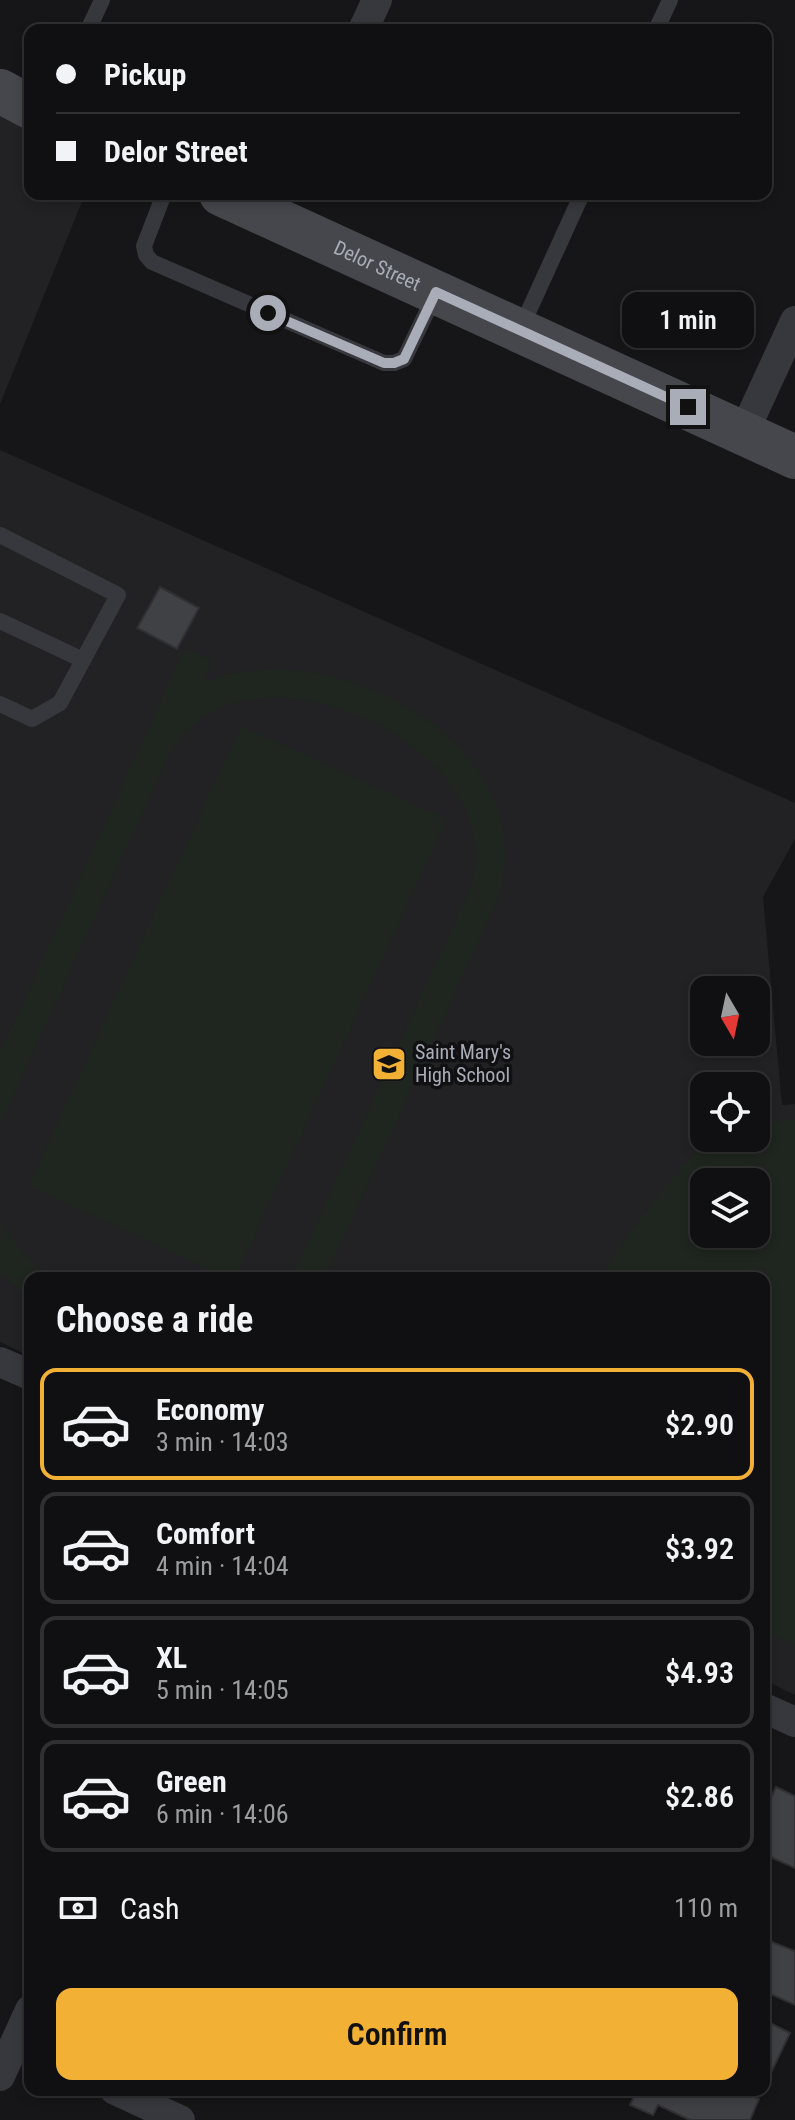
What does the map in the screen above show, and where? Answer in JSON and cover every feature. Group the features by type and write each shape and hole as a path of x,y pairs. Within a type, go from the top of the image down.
{"street":[{"path":"366,24 377,0"},
{"path":"0,91 24,104"},
{"name":"Delor Street","path":"251,200 281,206 436,292 795,457"},
{"path":"744,432 795,321"},
{"path":"0,1362 24,1372"},
{"path":"770,1711 795,1722"},
{"path":"0,2076 24,2024"},
{"path":"128,2096 180,2120"}],"lane":[{"path":"91,24 102,0"},
{"path":"659,24 670,0"},
{"path":"162,200 144,246 152,262 384,363 404,359 436,292"},
{"path":"520,330 579,200"},
{"path":"0,535 118,595 60,703 32,719 0,704"},
{"path":"0,621 83,660"}],"shaded area":[{"path":"0,116 24,127 24,200 83,200 0,404"},
{"name":"Saint Mary's High School","path":"0,450 795,803 795,839 763,897 782,1105 795,1104 795,1695 770,1683 770,1272 24,1272 24,1353 0,1342"},
{"path":"185,648 212,661 203,683 254,670 310,672 366,687 417,713 460,749 491,793 505,843 498,899 328,1272 294,1272 470,889 475,845 462,804 436,767 399,737 356,715 310,701 264,698 223,707 192,726 169,755 0,1125 0,1053"},
{"path":"241,726 447,819 238,1272 216,1272 28,1186"},
{"path":"795,1120 795,1644 770,1635 770,1272 603,1272 653,1202 697,1152 770,1152 770,1122"},
{"path":"0,1222 23,1253 44,1272 24,1272 24,1295 0,1272"}],"building":[{"path":"160,587 199,608 177,649 137,628"},
{"path":"776,1787 795,1796 795,1868 770,1857 770,1800"},
{"path":"770,1941 795,1951 795,2005 770,1994"},
{"path":"770,2023 790,2033 770,2075"},
{"path":"634,2096 752,2096 759,2099 750,2120 690,2120 658,2105 653,2115 630,2105"}],"place":[{"name":"Saint Mary's High School","path":"389,1064"}],"route":[{"path":"268,313 384,363 394,363 404,359 436,292 688,407"}]}
